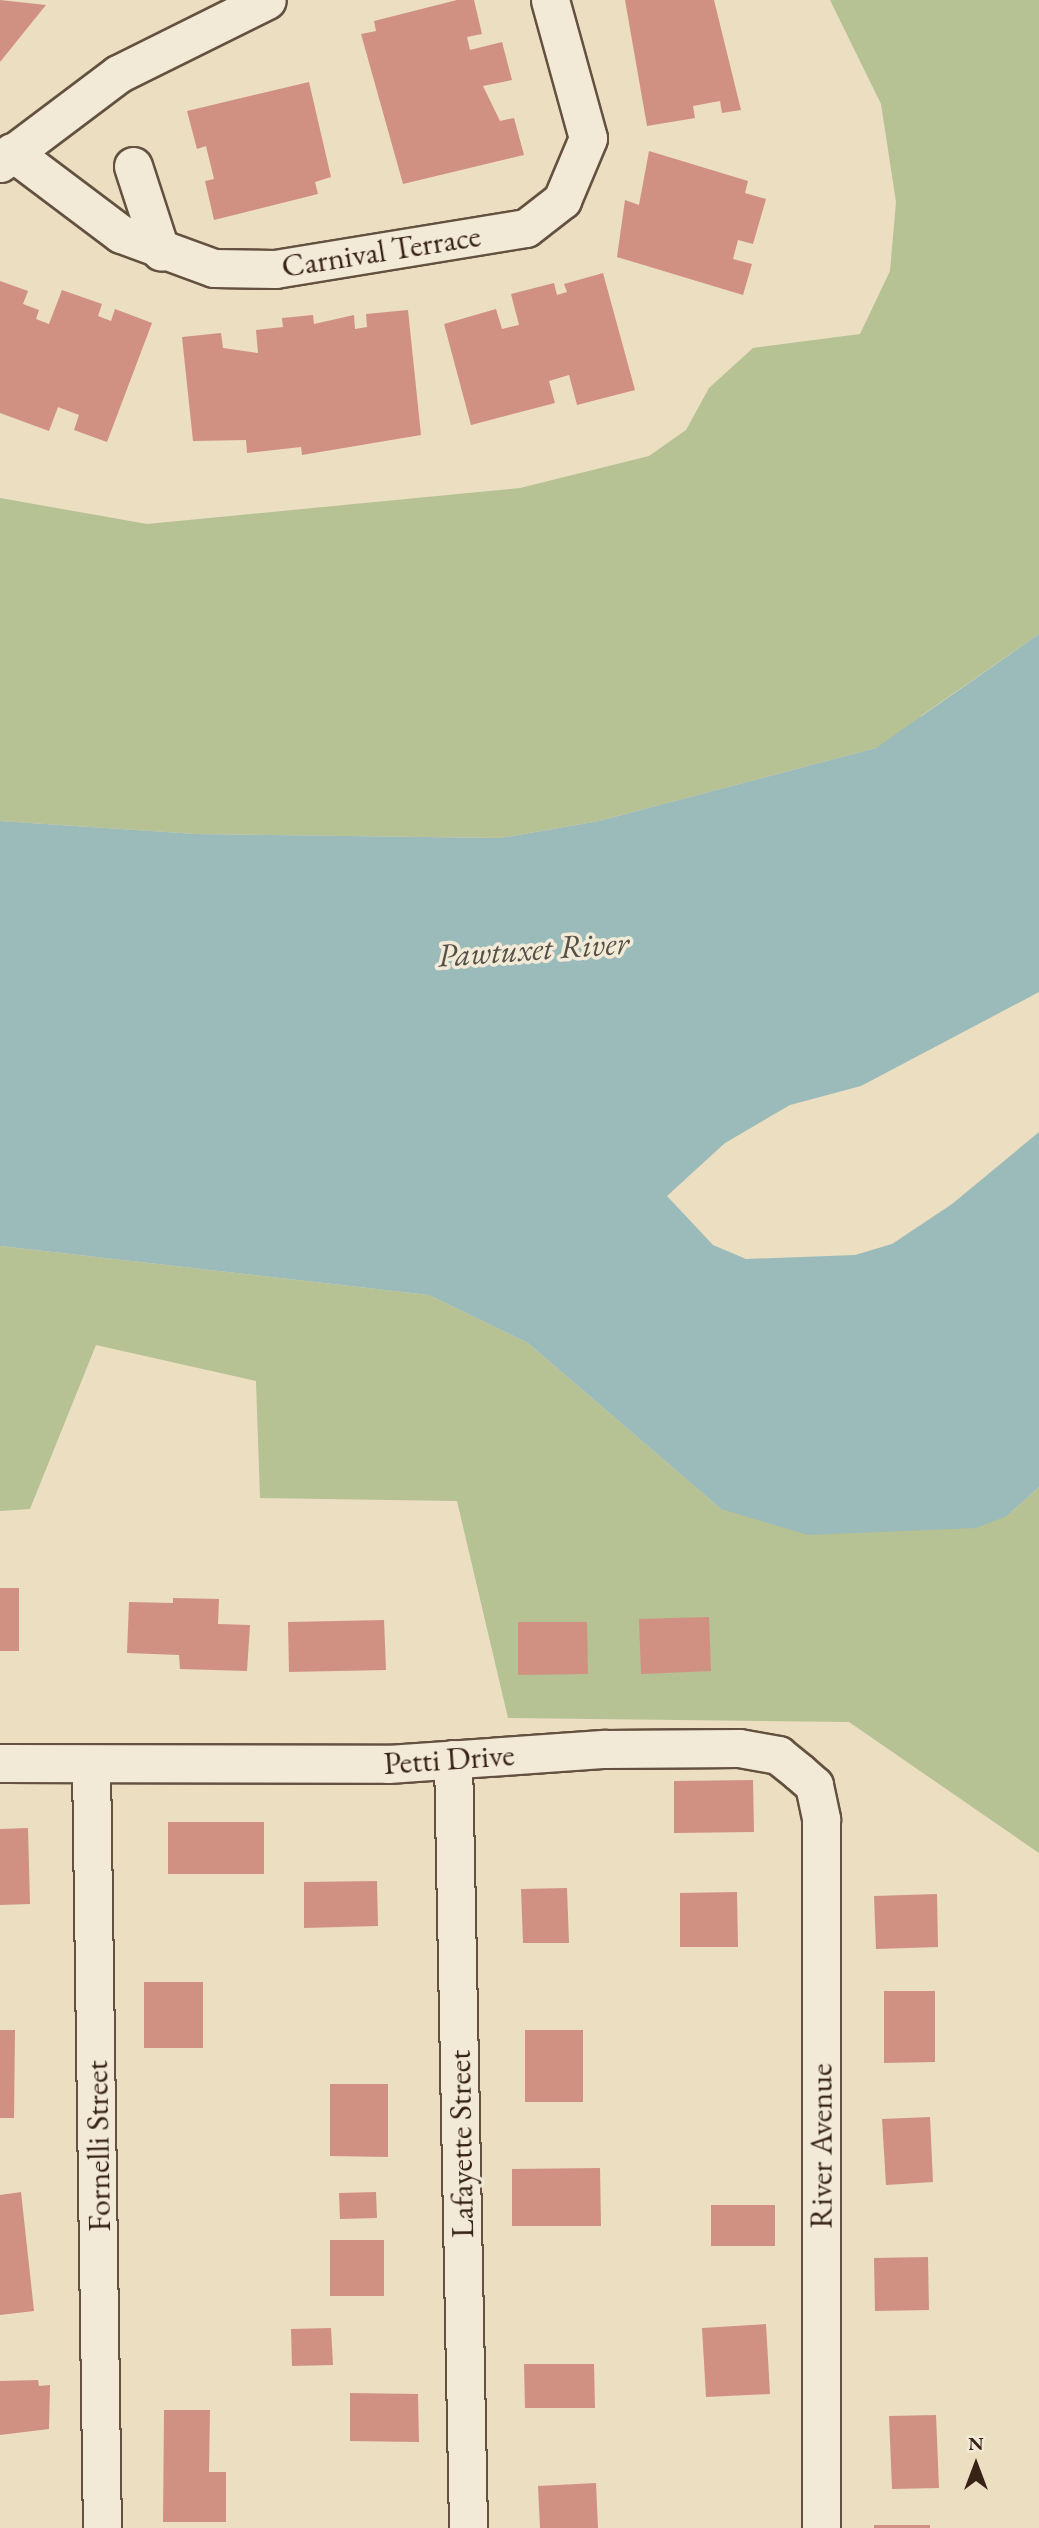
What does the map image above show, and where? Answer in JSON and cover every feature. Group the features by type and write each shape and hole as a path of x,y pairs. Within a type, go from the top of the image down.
{"street":[{"path":"6,158 118,74 267,0"},
{"name":"Carnival Terrace","path":"6,158 121,234 161,252 214,268 275,269 526,228 562,200 588,138 550,0"},
{"path":"133,166 161,252"},
{"name":"Petti Drive","path":"0,1763 453,1759 739,1748 778,1755 799,1772"},
{"name":"Lafayette Street","path":"453,1759 468,2528"},
{"name":"Fornelli Street","path":"91,1764 102,2528"},
{"name":"River Avenue","path":"799,1772 814,1785 821,1819 821,2528"}],"green space":[{"path":"830,0 1039,0 1039,634 921,716 916,726 876,748 599,821 500,838 196,834 0,821 0,498 147,524 520,488 649,456 686,430 709,388 753,348 860,334 890,271 896,202 881,104"},
{"path":"0,1246 429,1295 528,1343 721,1509 1007,1516 1039,1487 1039,1853 849,1722 508,1718 457,1501 260,1498 256,1381 96,1345 30,1509 0,1511"}],"water":[{"name":"Pawtuxet River","path":"1039,634 1039,992 861,1086 790,1105 725,1143 667,1196 713,1245 746,1259 855,1255 892,1244 952,1204 1039,1132 1039,1487 1007,1516 976,1528 808,1535 721,1509 528,1343 429,1295 0,1246 0,821 196,834 500,838 599,821 876,748"}],"building":[{"path":"0,0 46,5 0,62"},
{"path":"457,0 474,0 482,34 467,37 470,50 502,42 512,80 483,86 500,121 514,118 524,155 403,184 361,34 376,31 374,21"},
{"path":"625,0 714,0 741,110 722,113 720,101 693,106 695,118 647,126"},
{"path":"309,82 331,177 315,182 318,194 214,220 205,181 214,179 206,146 197,149 187,111"},
{"path":"649,151 748,181 745,193 766,199 753,244 738,240 733,259 752,264 743,295 617,257 625,200 639,205"},
{"path":"603,273 635,390 577,405 569,375 549,381 555,403 471,425 444,324 496,309 502,329 519,325 511,294 554,283 557,295 567,292 564,284"},
{"path":"0,281 28,291 23,304 39,310 36,319 49,324 62,290 102,304 98,316 111,321 115,309 152,323 107,442 74,430 79,415 58,407 49,431 0,413"},
{"path":"408,310 421,435 302,455 301,447 247,453 246,440 193,441 182,337 221,333 223,348 258,353 256,330 283,327 282,318 313,315 314,324 354,315 355,329 367,327 366,314"},
{"path":"0,1588 19,1588 19,1651 0,1651"},
{"path":"173,1598 219,1599 218,1624 250,1625 247,1671 180,1669 179,1655 127,1653 129,1602 173,1603"},
{"path":"709,1617 711,1671 641,1674 639,1619"},
{"path":"384,1620 386,1670 289,1672 288,1622"},
{"path":"518,1622 587,1622 588,1674 518,1675"},
{"path":"753,1780 754,1832 674,1833 674,1781"},
{"path":"168,1822 264,1822 264,1874 168,1874"},
{"path":"28,1828 30,1904 0,1905 0,1829"},
{"path":"377,1881 378,1926 304,1928 304,1882"},
{"path":"567,1888 569,1943 523,1943 521,1889"},
{"path":"737,1892 738,1947 680,1947 680,1893"},
{"path":"937,1894 938,1947 876,1949 874,1896"},
{"path":"144,1982 203,1982 203,2048 144,2048"},
{"path":"884,1991 935,1991 935,2062 884,2063"},
{"path":"0,2030 15,2030 14,2118 0,2118"},
{"path":"525,2030 583,2030 583,2102 525,2102"},
{"path":"330,2084 388,2084 388,2157 330,2156"},
{"path":"930,2117 933,2182 886,2185 882,2119"},
{"path":"600,2168 601,2226 512,2226 512,2169"},
{"path":"21,2192 34,2311 0,2315 0,2195"},
{"path":"376,2192 377,2218 340,2219 339,2193"},
{"path":"711,2205 775,2205 775,2246 711,2246"},
{"path":"330,2240 384,2240 384,2296 330,2296"},
{"path":"928,2257 929,2310 875,2311 874,2258"},
{"path":"766,2324 770,2394 706,2397 702,2328"},
{"path":"331,2328 333,2365 292,2366 291,2329"},
{"path":"524,2364 594,2364 595,2408 525,2408"},
{"path":"38,2380 39,2386 50,2385 49,2429 0,2435 0,2381"},
{"path":"350,2393 418,2394 419,2442 350,2441"},
{"path":"164,2410 210,2410 209,2472 226,2472 226,2522 163,2522"},
{"path":"936,2415 939,2488 892,2489 889,2416"},
{"path":"596,2483 598,2528 540,2528 538,2486"},
{"path":"874,2525 930,2525 930,2528 874,2528"}]}
